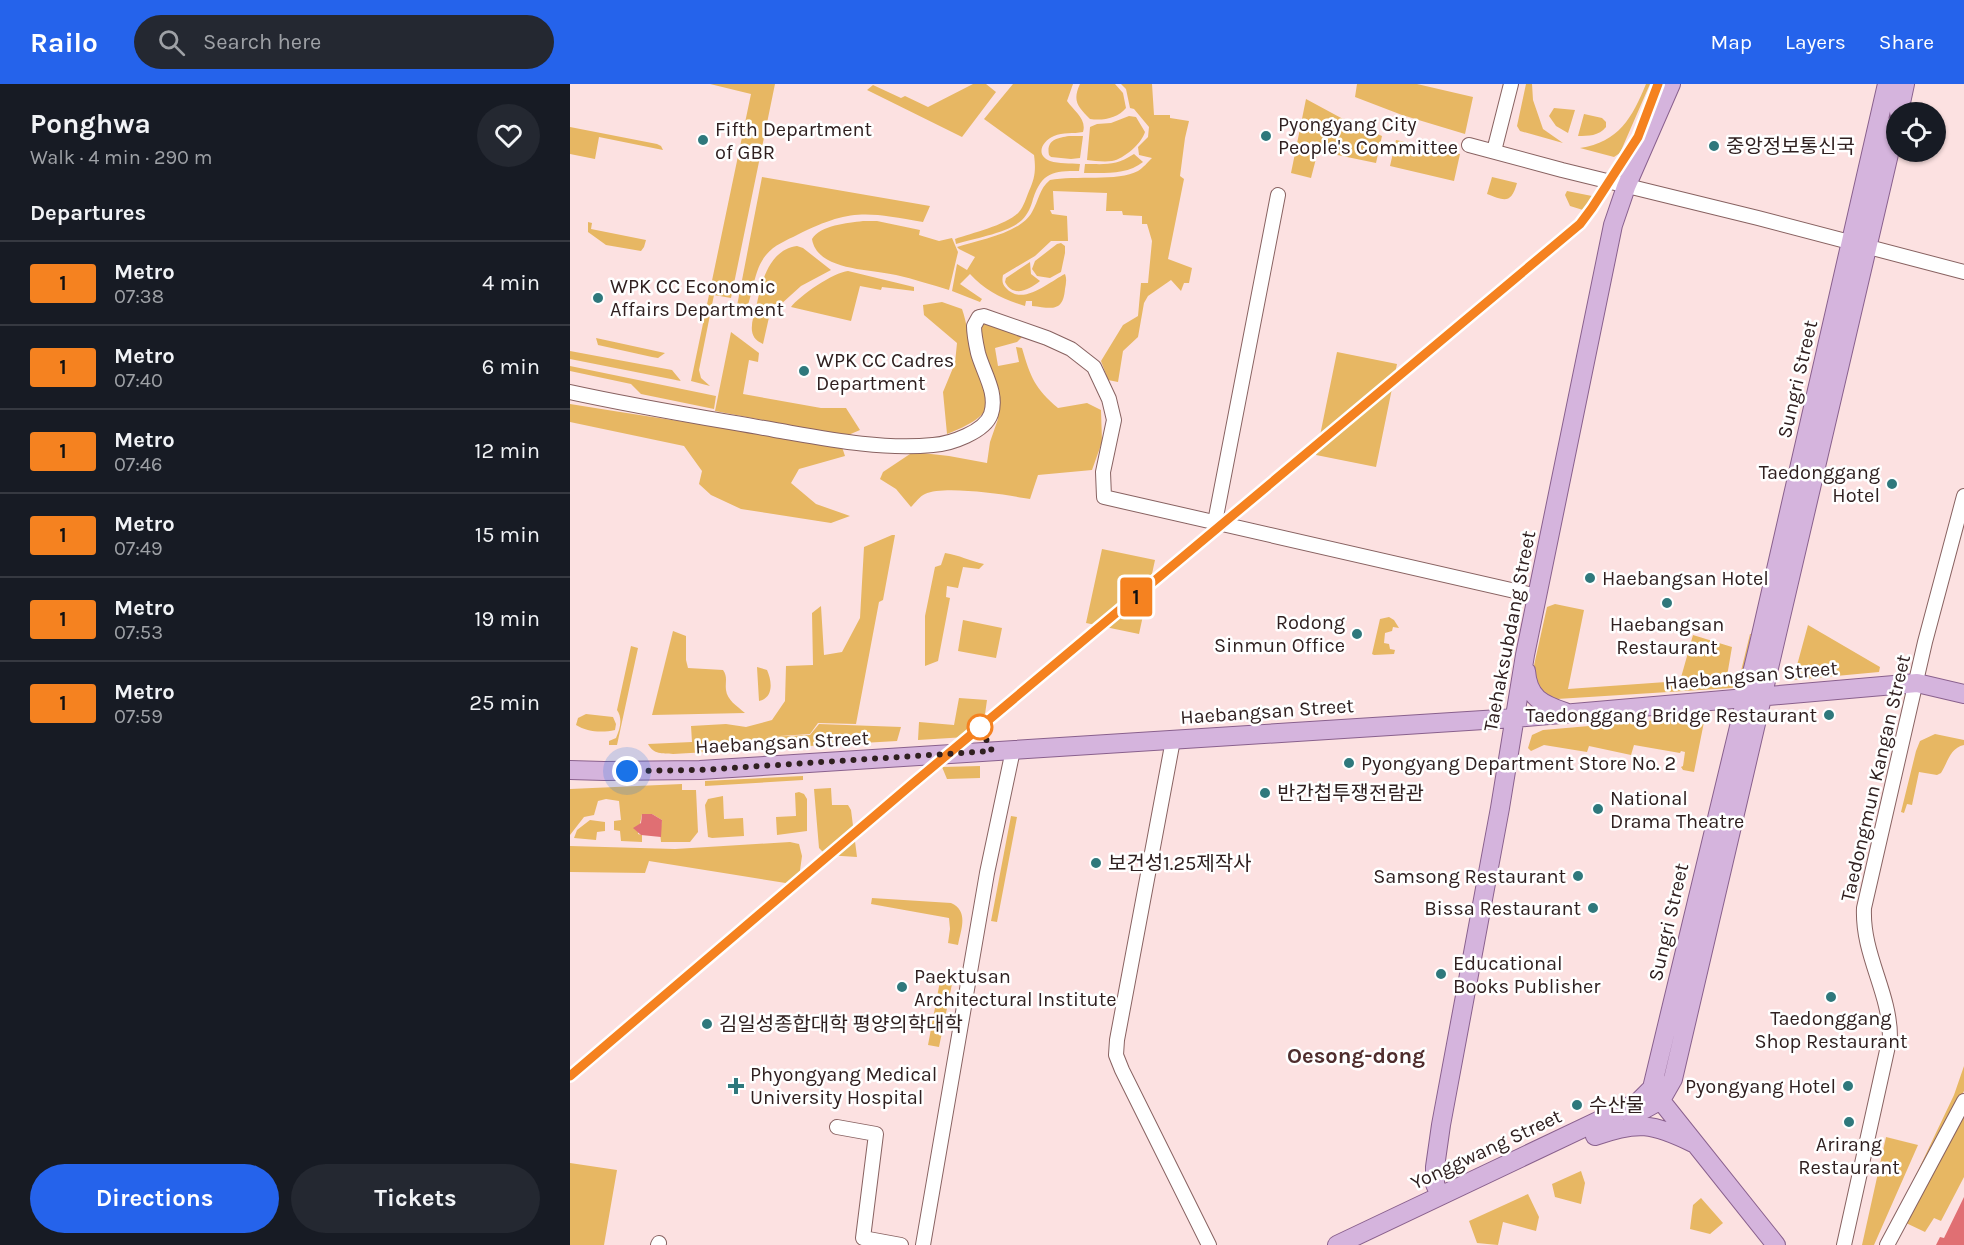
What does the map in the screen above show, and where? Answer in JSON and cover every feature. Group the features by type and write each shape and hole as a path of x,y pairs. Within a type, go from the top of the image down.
{"main road":[{"name":"Taehaksubdang Street","path":"1440,1196 1434,1178 1441,1125 1525,655 1612,225 1671,84"},
{"name":"Sungri Street","path":"1860,244 1887,84"},
{"path":"1901,102 1905,84"},
{"name":"Sungri Street","path":"1656,1094 1673,1079 1682,1046 1754,698 1860,244 1886,157"},
{"path":"1525,655 1531,693 1546,705 1570,713"},
{"name":"Haebangsan Street","path":"570,770 700,770 1515,718 1917,683 1964,693"},
{"path":"1656,1094 1776,1245"},
{"name":"Yonggwang Street","path":"1360,1245 1594,1136 1656,1094"},
{"name":"Yonggwang Street","path":"1337,1245 1656,1094"},
{"path":"1594,1136 1621,1127 1651,1126 1671,1132 1700,1147"}],"street":[{"path":"1494,151 1511,84"},
{"path":"1470,145 1626,187 1964,272"},
{"path":"1215,522 1278,195"},
{"path":"570,392 647,408 836,440 888,445 934,445 957,440 976,430 991,415 993,400 989,382 978,355 974,326 979,317 984,316 1055,341 1071,349 1095,367 1109,399 1114,420 1103,472 1104,497 1537,596"},
{"name":"Taedongmun Kangan Street","path":"1844,1245 1890,1037 1889,1019 1866,942 1864,908 1925,642 1964,496"},
{"path":"1173,740 1116,1055 1209,1245"},
{"path":"923,1245 987,873 1013,750"},
{"path":"1887,1245 1964,1101"},
{"path":"837,1126 876,1134 862,1238 902,1245"}],"shaded area":[{"path":"710,84 775,84 731,298 714,295 699,370 701,378 710,386 691,381 751,94"},
{"path":"973,84 986,84 996,92 962,137 867,90 873,85 928,107"},
{"path":"1013,84 1073,84 1067,101 1082,119 1083,132 1054,136 1046,141 1042,152 1050,161 1080,164 1079,171 1055,173 1045,178 1036,190 1028,213 1016,225 1000,232 956,244 955,239 998,225 1014,217 1022,207 1033,182 1034,155 984,119"},
{"path":"1080,84 1115,84 1123,93 1126,108 1110,118 1090,119 1082,111 1076,99"},
{"path":"1121,84 1152,84 1154,115 1170,115 1170,118 1189,121 1180,176 1184,179 1168,259 1192,268 1189,283 1184,283 1181,291 1171,280 1148,296 1144,303 1138,337 1123,351 1118,382 1108,380 1101,361 1123,325 1138,316 1141,283 1148,283 1152,241 1147,224 1142,224 1142,216 1123,215 1122,211 1106,211 1107,193 1053,191 1054,210 1050,210 1052,214 1067,216 1068,241 1051,241 1035,256 1003,275 1005,286 1013,293 1020,295 1036,291 1065,274 1064,297 1059,305 1050,308 1032,306 1032,301 1026,301 1025,306 988,290 970,274 960,284 982,299 980,302 952,291 957,264 967,270 975,257 957,247 999,235 1019,225 1032,212 1041,191 1050,180 1130,174 1140,170 1152,158 1139,155 1138,147 1148,137 1149,127 1134,109 1130,108 1126,89"},
{"path":"1357,84 1417,84 1473,97 1465,134 1402,115 1355,97"},
{"path":"1526,84 1532,84 1533,100 1543,129 1563,143 1520,131 1517,126"},
{"path":"1646,84 1650,84 1620,153 1614,157 1580,148 1593,145 1614,134 1629,118"},
{"path":"1306,99 1382,136 1376,163 1318,151 1311,178 1291,173"},
{"path":"1554,108 1575,110 1568,133 1556,126 1549,116"},
{"path":"1584,114 1602,118 1606,122 1606,127 1597,134 1578,136"},
{"path":"1129,116 1136,117 1145,132 1136,145 1117,160 1087,160 1090,127 1111,123"},
{"path":"570,127 657,144 663,150 599,137 595,159 570,154"},
{"path":"1069,136 1083,136 1080,158 1051,157 1049,146 1051,143"},
{"path":"1396,140 1460,154 1454,181 1390,166"},
{"path":"1134,154 1143,162 1130,169 1084,173 1085,164 1116,162"},
{"path":"762,177 930,206 923,222 887,216 845,216 815,226 781,243 769,251 761,262 743,316 736,311"},
{"path":"1492,177 1517,183 1510,198 1503,199 1487,194"},
{"path":"1567,191 1592,196 1590,208 1583,210 1570,206 1565,195"},
{"path":"877,221 920,230 919,235 939,241 952,238 958,252 949,290 896,275 846,267 824,257 816,249 812,239 816,234 835,226"},
{"path":"588,222 592,223 591,229 646,240 644,247 641,251 606,245 588,232"},
{"path":"1061,243 1065,246 1065,253 1061,272 1050,278 1037,276 1032,269 1035,261"},
{"path":"797,246 803,248 831,270 801,286 780,305 772,304 763,344 754,337 752,328 760,289 768,270 779,254"},
{"path":"1030,262 1031,274 1040,281 1021,291 1008,287 1005,282 1006,278"},
{"path":"848,271 914,287 914,291 882,287 881,290 860,286 851,321 791,307 817,285"},
{"path":"942,302 962,309 988,402 979,418 947,434 943,392 955,363 957,343 924,315 923,305"},
{"path":"983,321 1065,351 1065,354 1023,336 1017,342 995,348 998,366 1019,362 1016,347 1022,348 1034,381 1044,395 1058,408 1087,403 1101,410 1102,442 1092,470 1038,475 1030,499 947,490 925,494 911,507 896,489 880,479 883,472 913,452 987,463 990,442 998,419 999,397 979,335"},
{"path":"731,332 759,353 758,362 749,360 743,394 821,408 846,408 860,430 846,436 715,411"},
{"path":"596,338 665,353 658,358 652,357 598,345"},
{"path":"570,351 672,370 681,381 570,359"},
{"path":"1337,352 1397,364 1376,467 1316,455"},
{"path":"570,366 716,396 714,409 641,394 631,384 570,371"},
{"path":"570,404 842,447 845,456 799,469 791,483 816,504 850,516 831,523 741,509 711,495 699,484 702,471 684,446 570,422"},
{"path":"895,535 883,600 879,602 856,724 818,723 810,734 765,737 810,735 819,724 901,727 897,741 673,754 659,753 650,748 648,744 692,742 691,726 726,724 746,727 772,720 785,701 786,666 813,665 812,613 821,606 824,655 842,652 860,618 864,547"},
{"path":"1102,549 1155,560 1139,634 1086,623"},
{"path":"945,553 984,564 979,569 963,567 958,588 947,586 946,597 950,598 938,661 925,666 925,616 935,567 941,565"},
{"path":"1555,604 1584,610 1568,689 1680,681 1693,635 1732,647 1726,682 1735,684 1751,634 1744,672 1741,679 1732,688 1557,699 1540,695 1533,670 1547,607"},
{"path":"1389,617 1399,628 1393,627 1392,631 1385,633 1384,643 1389,644 1390,649 1395,650 1394,654 1374,655 1372,654 1380,619"},
{"path":"963,620 1002,628 996,658 958,651"},
{"path":"1808,625 1880,667 1879,672 1793,680"},
{"path":"673,631 686,636 688,668 723,670 728,697 745,713 652,715"},
{"path":"631,646 638,648 617,745 609,745 609,741 616,738 620,728 620,717 617,710"},
{"path":"757,667 767,670 771,684 767,696 759,701"},
{"path":"959,698 987,700 982,736 918,740 919,722 954,725"},
{"path":"586,714 613,717 616,724 615,730 595,731 576,725 578,718"},
{"path":"1693,717 1704,722 1694,772 1683,770 1681,767 1685,752 1681,751 1680,753 1634,745 1631,755 1589,746 1587,752 1544,745 1531,751 1528,748 1532,735 1543,730"},
{"path":"1935,734 1964,740 1964,745 1952,752 1941,773 1937,775 1919,772 1912,805 1907,804 1904,813 1901,812 1920,741"},
{"path":"980,766 980,778 947,779 942,767"},
{"path":"803,776 803,780 705,786 705,781"},
{"path":"682,784 682,790 696,790 698,832 690,842 661,842 662,820 652,814 642,814 638,834 642,835 642,842 621,841 620,831 614,830 614,821 621,820 619,801 606,799 598,801 594,815 584,817 570,835 570,789"},
{"path":"831,788 832,805 848,805 851,810 857,857 826,855 819,848 814,789"},
{"path":"799,792 807,799 807,831 777,835 776,817 796,816 795,793"},
{"path":"723,796 724,819 743,818 744,836 708,837 705,805 708,799"},
{"path":"642,814 652,814 662,820 661,837 641,835 633,828 641,823"},
{"path":"1011,816 1017,817 997,922 991,921"},
{"path":"590,820 605,822 605,831 597,832 596,840 574,838 577,830"},
{"path":"790,842 799,844 802,856 798,885 649,861 645,873 570,872 570,846 675,849"},
{"path":"872,898 951,903 957,906 962,916 958,945 948,943 949,918 871,904"},
{"path":"940,981 952,984 939,1047 928,1045"},
{"path":"1964,1066 1964,1091 1885,1240 1954,1095"},
{"path":"1964,1111 1964,1177 1941,1221 1934,1218 1925,1232 1906,1223"},
{"path":"1886,1137 1918,1145 1874,1245 1862,1245"},
{"path":"570,1163 617,1170 604,1245 570,1245"},
{"path":"1581,1171 1585,1183 1581,1204 1555,1197 1552,1184"},
{"path":"1528,1194 1539,1217 1536,1231 1503,1222 1498,1245 1477,1243 1469,1221"},
{"path":"1964,1197 1964,1245 1936,1245 1940,1237 1944,1238"},
{"path":"1701,1198 1723,1223 1710,1234 1690,1229 1693,1205"}],"metro line":[{"name":"1","path":"570,1076 911,785 1580,224 1638,137 1658,84"}],"place":[{"name":"Pyongyang City People's Committee","path":"1266,136"},
{"name":"Fifth Department of GBR","path":"703,140"},
{"name":"중앙정보통신국","path":"1714,146"},
{"name":"WPK CC Economic Affairs Department","path":"598,298"},
{"name":"WPK CC Cadres Department","path":"804,371"},
{"name":"Taedonggang Hotel","path":"1892,484"},
{"name":"Haebangsan Hotel","path":"1590,578"},
{"name":"Haebangsan Restaurant","path":"1667,603"},
{"name":"Rodong Sinmun Office","path":"1357,634"},
{"name":"Taedonggang Bridge Restaurant","path":"1829,715"},
{"name":"Pyongyang Department Store No. 2","path":"1349,763"},
{"name":"반간첩투쟁전람관","path":"1265,793"},
{"name":"National Drama Theatre","path":"1598,809"},
{"name":"보건성1.25제작사","path":"1096,863"},
{"name":"Samsong Restaurant","path":"1578,876"},
{"name":"Bissa Restaurant","path":"1593,908"},
{"name":"Educational Books Publisher","path":"1441,974"},
{"name":"Paektusan Architectural Institute","path":"902,987"},
{"name":"Taedonggang Shop Restaurant","path":"1831,997"},
{"name":"김일성종합대학 평양의학대학","path":"707,1024"},
{"name":"Phyongyang Medical University Hospital","path":"736,1086"},
{"name":"Pyongyang Hotel","path":"1848,1086"},
{"name":"수산물","path":"1577,1105"},
{"name":"Arirang Restaurant","path":"1849,1122"}],"district":[{"name":"Oesong-dong","path":"1356,1055"}],"route":[{"path":"627,771 700,770 992,751 980,727"}]}
